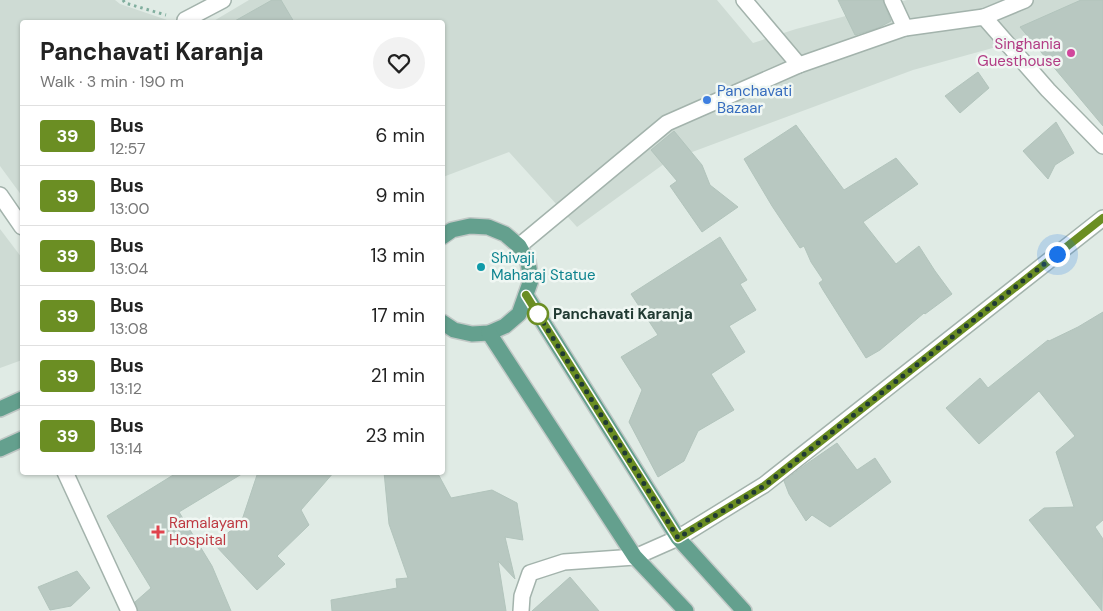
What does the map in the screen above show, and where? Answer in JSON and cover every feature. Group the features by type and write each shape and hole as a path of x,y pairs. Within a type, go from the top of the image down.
{"main road":[{"path":"445,235 452,230 470,226 488,227 505,234 519,246 528,262 531,280 519,314 505,326 489,333 472,334 454,330 445,324"},
{"path":"526,295 678,538 744,611"},
{"path":"489,333 635,557 686,611"},
{"path":"0,409 20,400"},
{"path":"0,450 20,440"}],"street":[{"path":"188,20 223,0"},
{"path":"744,0 799,65"},
{"path":"892,0 904,28"},
{"path":"519,246 667,123 799,65 904,28 984,17 1026,0"},
{"path":"984,17 1048,90 1103,146"},
{"path":"0,196 20,224"},
{"path":"521,611 522,596 530,574 564,562 635,557 678,538 764,486 1103,218"},
{"path":"66,475 129,611"}],"path":[{"path":"123,0 125,3 183,20"}],"shaded area":[{"path":"0,0 115,0 120,4 167,20 20,20 20,193 0,166"},
{"path":"249,0 717,0 753,43 796,29 907,0 1103,0 1103,4 1018,41 913,70 668,161 577,227 509,152 445,176 445,20 215,20"},
{"path":"0,229 20,255 20,361 0,368"}],"building":[{"path":"272,0 281,0 293,20 237,20"},
{"path":"838,0 883,0 891,21 878,28 855,35"},
{"path":"1081,0 1103,0 1103,126 1020,27"},
{"path":"978,72 989,88 960,113 945,96"},
{"path":"1056,122 1074,153 1055,165 1048,179 1023,151"},
{"path":"796,125 844,190 896,158 918,184 863,222 896,264 919,246 952,294 924,313 880,350 866,358 819,283 823,280 811,262 804,246 800,248 744,159"},
{"path":"674,131 702,165 710,185 738,207 702,232 670,186 677,181 651,150"},
{"path":"720,237 747,280 740,284 756,310 729,326 745,352 711,374 734,410 698,431 684,461 658,477 629,422 642,390 621,357 658,335 631,294"},
{"path":"1103,312 1103,520 1095,527 1103,539 1102,611 1029,520 1044,508 1074,507 1056,452 1075,436 1039,391 979,444 946,408 980,378 988,388 1048,340 1078,327"},
{"path":"837,443 857,470 875,458 891,482 830,527 812,515 806,521 789,494 784,481"},
{"path":"173,475 240,475 179,512 212,566 231,611 138,611 135,602 151,588 107,516"},
{"path":"257,475 331,475 301,510 309,525 277,556 285,564 257,590 215,545 242,520"},
{"path":"384,475 439,475 451,498 492,490 517,503 523,540 505,537 515,579 498,561 506,611 332,611 331,600 397,588 396,579 408,578 389,524"},
{"path":"77,571 90,588 71,606 50,610 38,587"},
{"path":"570,577 599,611 532,611"}],"bus line":[{"name":"39","path":"526,295 678,538 764,486 1103,218"}],"place":[{"name":"Singhania Guesthouse","path":"1071,53"},
{"name":"Panchavati Bazaar","path":"707,100"},
{"name":"Shivaji Maharaj Statue","path":"481,267"},
{"name":"Panchavati Karanja","path":"538,314"},
{"name":"Ramalayam Hospital","path":"158,532"}],"route":[{"path":"538,314 536,311 678,538 764,486 1057,254"}]}
